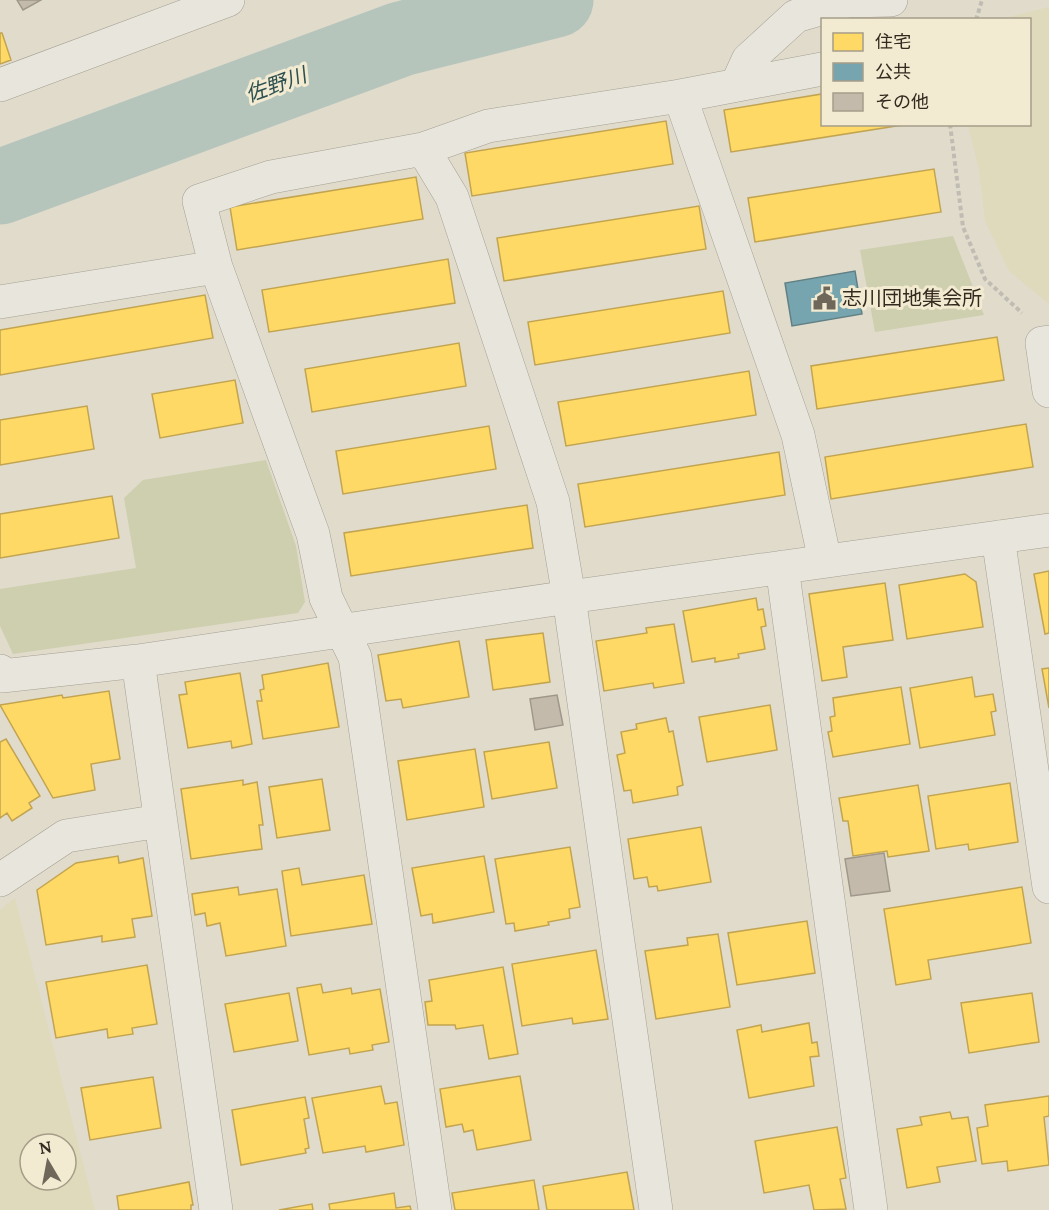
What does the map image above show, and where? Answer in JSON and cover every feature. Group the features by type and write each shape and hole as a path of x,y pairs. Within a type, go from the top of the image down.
{"street":[{"path":"0,85 228,0"},
{"path":"737,84 748,60 796,16 848,1 891,0"},
{"path":"435,1210 355,657 326,598 313,534 216,267 200,201 271,177 423,149 488,126 680,96 821,69"},
{"path":"680,96 798,435 825,561"},
{"path":"423,149 452,197 553,502 569,597 656,1210"},
{"path":"0,303 216,267"},
{"path":"1046,343 1049,391"},
{"path":"0,671 2,676 138,661 569,597 1049,530"},
{"path":"998,537 1049,887"},
{"path":"782,567 871,1210"},
{"path":"138,661 216,1210"},
{"path":"0,880 66,836 160,820"}],"path":[{"path":"977,18 982,0"},
{"path":"950,126 963,227 985,279 1035,326 1046,343"}],"shaded area":[{"path":"1049,7 1049,304 1009,271 985,221 979,170 968,126 1031,126 1031,18 1005,18"},
{"path":"15,898 75,1132 18,1132 18,1192 78,1192 78,1144 95,1210 0,1210 0,910"}],"green space":[{"path":"953,236 984,315 875,332 860,250"},
{"path":"266,460 296,546 305,602 298,613 13,654 0,626 0,589 136,568 124,498 143,480"}],"building: 住宅":[{"path":"0,33 2,33 11,60 0,64"},
{"path":"821,94 821,126 896,126 731,152 724,110"},
{"path":"666,121 673,164 472,196 465,153"},
{"path":"934,169 941,212 755,242 748,198"},
{"path":"416,177 423,219 237,250 230,207"},
{"path":"699,206 706,249 504,281 497,238"},
{"path":"448,259 455,303 269,332 262,290"},
{"path":"723,291 730,333 535,365 528,322"},
{"path":"205,295 213,338 0,375 0,330"},
{"path":"997,337 1004,380 817,409 811,366"},
{"path":"459,343 466,386 312,412 305,369"},
{"path":"749,371 756,415 566,446 558,402"},
{"path":"235,380 243,423 160,438 152,394"},
{"path":"87,406 94,449 0,465 0,420"},
{"path":"1026,424 1033,467 831,499 825,457"},
{"path":"489,426 496,469 343,494 336,451"},
{"path":"779,452 785,495 585,527 578,484"},
{"path":"112,496 119,538 0,558 0,514"},
{"path":"527,505 533,548 351,576 344,533"},
{"path":"1049,571 1049,633 1045,634 1034,574"},
{"path":"965,574 976,582 983,627 907,639 899,585"},
{"path":"885,583 893,640 843,647 847,677 822,681 809,594"},
{"path":"756,598 758,610 763,609 766,626 761,627 765,649 738,654 739,658 715,662 715,658 692,662 683,611"},
{"path":"674,624 684,683 654,688 653,683 604,691 596,641 647,633 646,628"},
{"path":"543,633 550,682 493,690 486,640"},
{"path":"459,641 469,697 403,708 401,699 386,701 378,655"},
{"path":"328,663 339,727 263,739 257,701 262,701 260,690 264,689 262,675"},
{"path":"1049,668 1049,708 1042,669"},
{"path":"240,673 252,744 232,748 231,741 188,748 179,695 187,694 185,682"},
{"path":"972,677 975,697 993,694 996,711 991,712 995,735 920,748 910,688"},
{"path":"901,687 910,744 833,757 828,732 832,731 830,717 835,716 833,698"},
{"path":"109,691 120,759 91,764 95,790 53,798 0,705 62,695 63,698"},
{"path":"770,705 777,750 707,762 699,717"},
{"path":"666,718 669,732 673,731 683,785 677,787 678,795 633,803 631,790 624,791 617,755 625,753 621,732 637,729 636,724"},
{"path":"6,739 40,796 29,803 32,808 12,821 7,813 0,818 0,742"},
{"path":"549,742 557,788 492,799 484,752"},
{"path":"475,749 484,807 407,820 398,761"},
{"path":"322,779 330,830 277,838 269,787"},
{"path":"243,780 243,785 257,782 263,825 259,825 262,849 191,859 181,789"},
{"path":"1010,783 1018,842 969,850 968,844 936,849 928,796"},
{"path":"918,785 929,851 888,857 887,851 853,856 848,821 843,821 839,798"},
{"path":"701,827 711,882 658,891 657,886 649,887 647,877 634,879 628,839"},
{"path":"570,847 580,907 569,909 570,918 548,922 549,925 515,931 514,923 506,924 495,859"},
{"path":"118,856 119,863 143,858 152,916 132,919 135,937 102,942 102,936 46,945 37,890 76,863"},
{"path":"484,856 494,912 433,923 432,914 421,916 412,868"},
{"path":"299,868 302,885 364,875 372,924 291,936 282,871"},
{"path":"238,887 239,895 277,889 286,946 226,956 220,923 207,926 205,913 195,915 192,894"},
{"path":"1022,887 1031,943 928,960 931,979 896,985 884,909"},
{"path":"807,921 815,973 737,985 728,933"},
{"path":"718,934 730,1007 656,1019 645,951 688,945 687,938"},
{"path":"596,950 608,1019 573,1024 572,1018 522,1026 512,964"},
{"path":"147,965 157,1024 132,1028 133,1034 108,1038 107,1029 56,1038 46,982"},
{"path":"503,967 518,1054 489,1059 483,1025 456,1029 455,1025 428,1025 425,1002 432,1001 429,980"},
{"path":"321,984 323,993 351,988 352,994 380,989 389,1042 372,1045 373,1050 350,1054 349,1048 309,1055 297,988"},
{"path":"289,993 298,1041 234,1052 225,1004"},
{"path":"1032,993 1039,1042 969,1053 961,1003"},
{"path":"809,1023 812,1043 817,1042 819,1056 810,1057 814,1086 749,1098 737,1030 761,1025 762,1032"},
{"path":"520,1076 531,1140 477,1150 473,1130 464,1132 462,1124 446,1127 440,1089"},
{"path":"153,1077 161,1128 90,1140 81,1088"},
{"path":"381,1086 385,1104 397,1102 404,1145 366,1152 365,1146 323,1153 312,1098"},
{"path":"1049,1096 1049,1116 1044,1117 1049,1165 1008,1171 1007,1161 982,1164 977,1128 988,1126 985,1105"},
{"path":"305,1097 309,1118 304,1119 309,1148 305,1149 306,1153 241,1165 232,1110"},
{"path":"950,1112 952,1119 968,1117 976,1161 937,1167 940,1182 907,1188 897,1129 922,1125 920,1117"},
{"path":"837,1127 846,1178 840,1179 846,1209 814,1210 809,1185 764,1193 755,1141"},
{"path":"627,1172 634,1210 547,1210 543,1186"},
{"path":"534,1180 539,1210 455,1210 452,1193"},
{"path":"189,1182 193,1205 191,1205 191,1210 119,1210 117,1196"},
{"path":"394,1193 396,1208 410,1206 411,1210 330,1210 329,1204"},
{"path":"312,1204 313,1210 279,1210"}],"building: 公共":[{"name":"志川団地集会所","path":"855,271 862,314 792,326 785,283"}],"building: その他":[{"path":"17,0 41,0 23,10"},
{"path":"557,695 563,725 535,730 530,699"},
{"path":"884,853 890,891 851,896 845,859"}],"waterway":[{"name":"佐野川","path":"0,187 401,39 556,0"}],"place":[{"name":"志川団地集会所","path":"824,298"}]}
